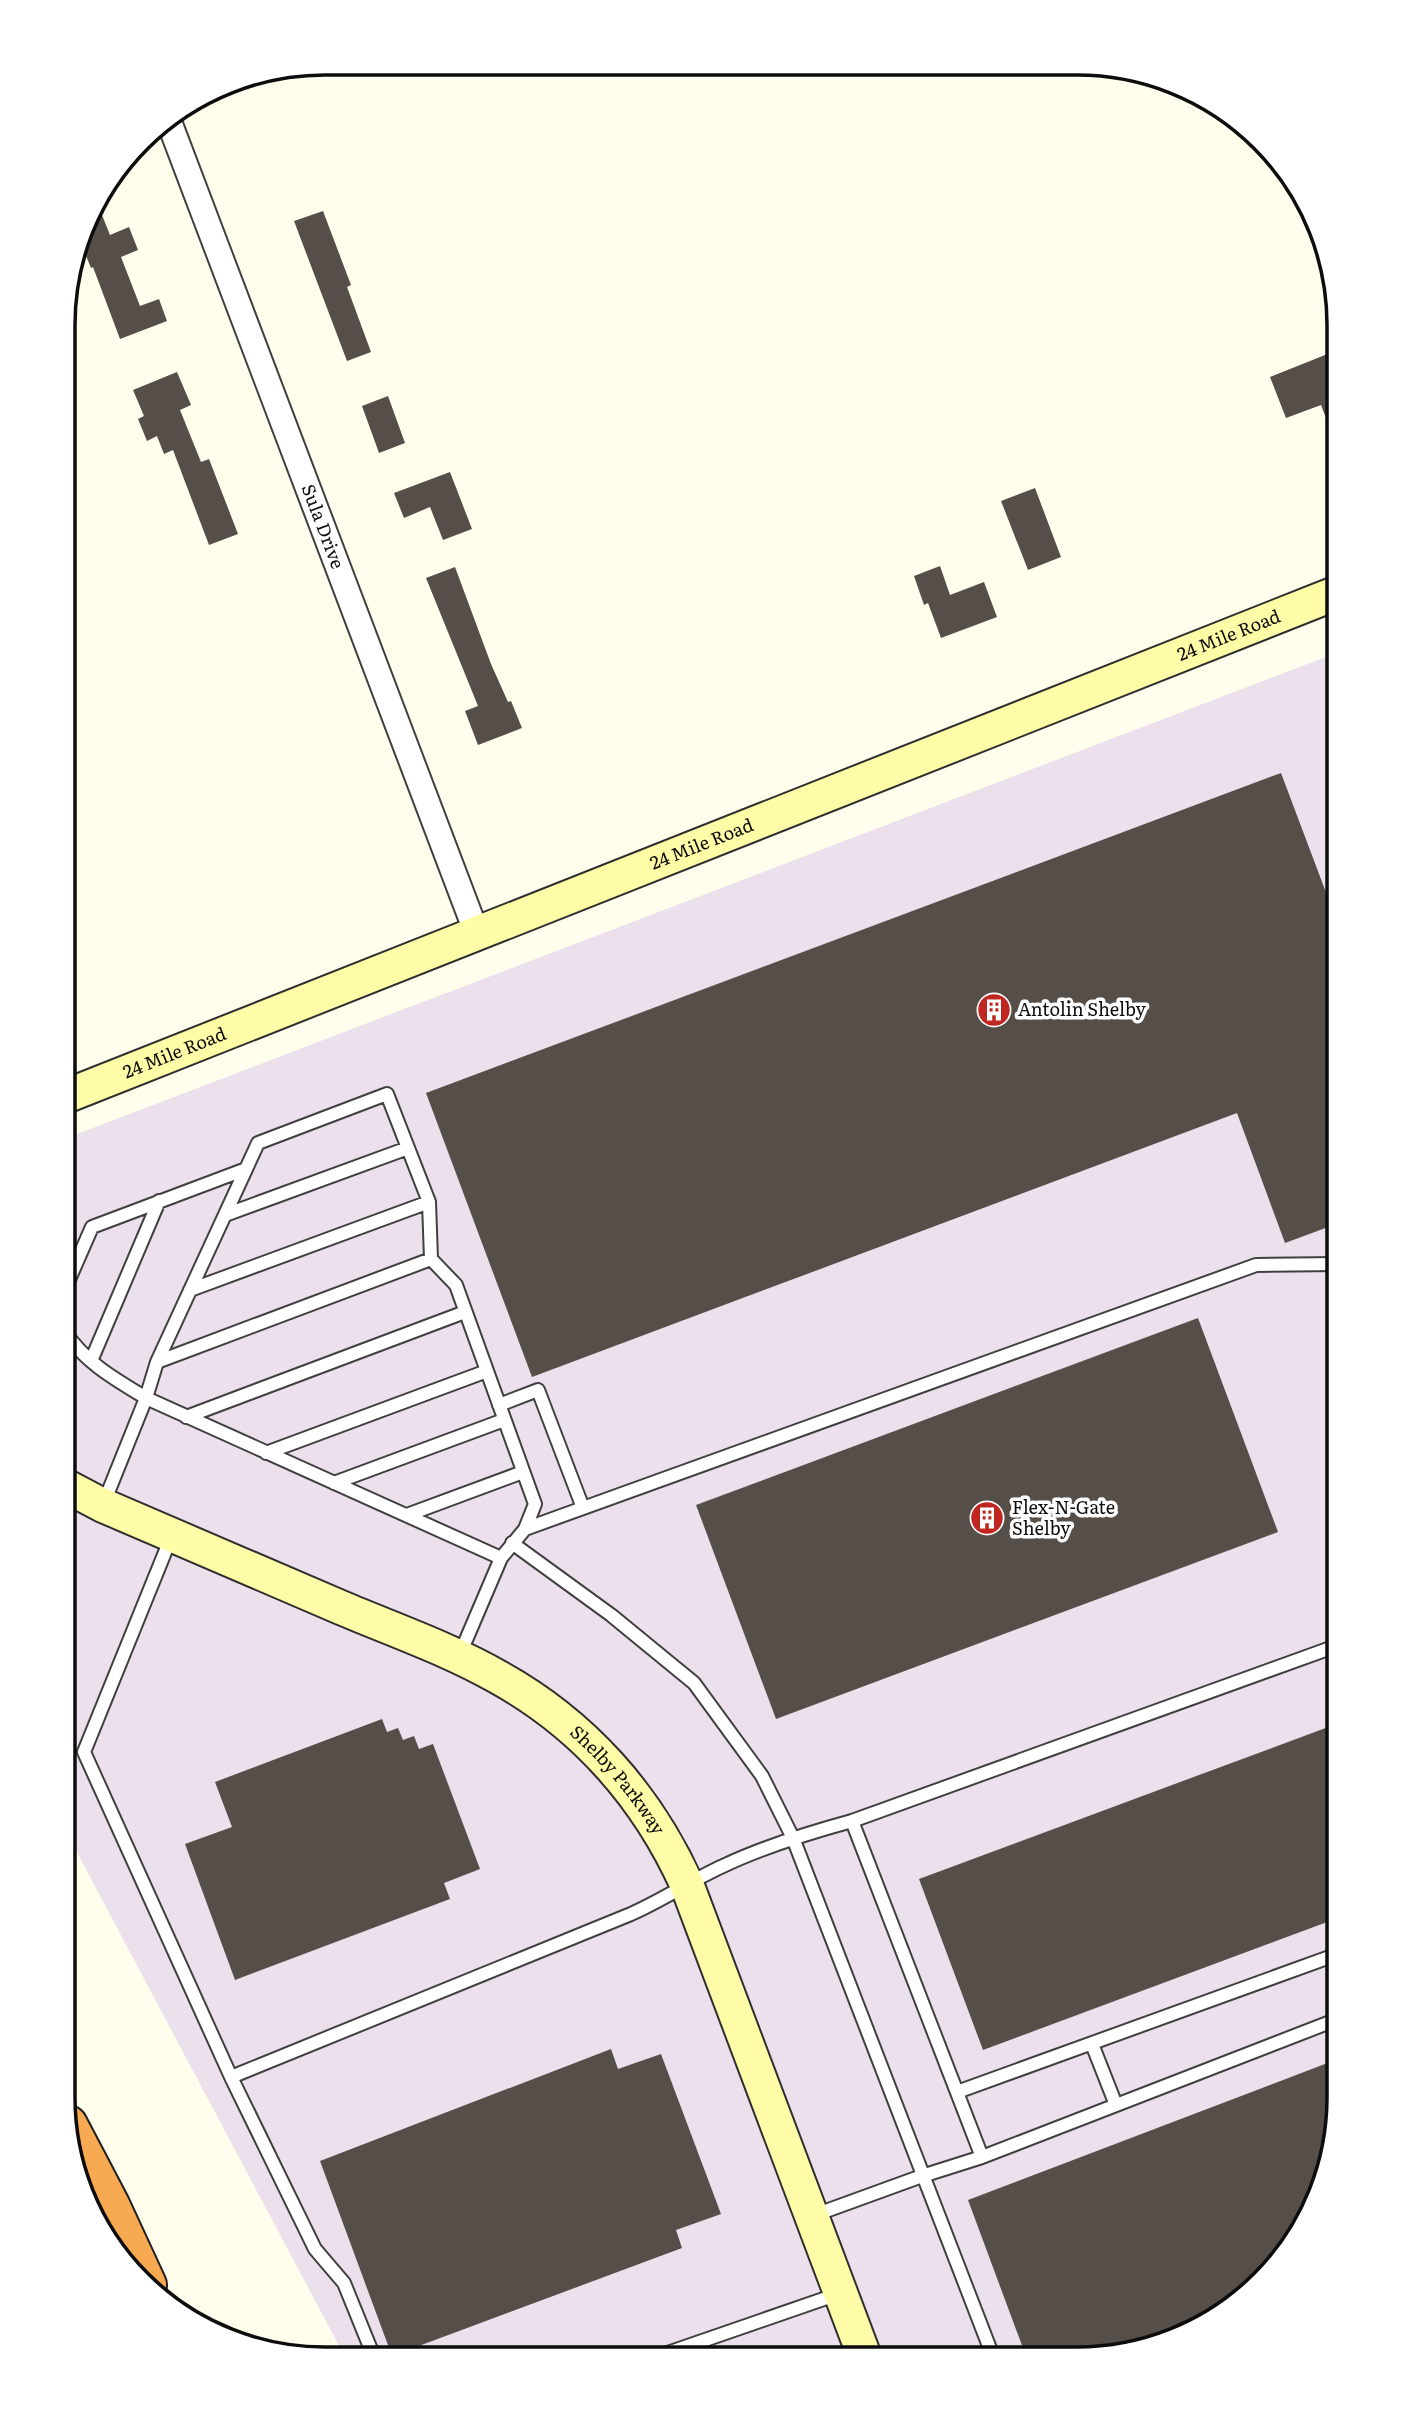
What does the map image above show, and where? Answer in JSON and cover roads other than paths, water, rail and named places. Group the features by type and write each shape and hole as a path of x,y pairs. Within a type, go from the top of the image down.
{"highway":[{"path":"81,2150 135,2258"}],"street":[{"name":"Sula Drive","path":"172,128 477,934"},
{"name":"24 Mile Road","path":"75,1093 1327,597"},
{"name":"Shelby Parkway","path":"75,1491 102,1505 494,1675 565,1721 606,1759 645,1808 671,1851 687,1885 859,2347"}],"lane":[{"path":"102,1505 146,1398 157,1362 258,1143 387,1094 429,1202 431,1259 456,1285 535,1504 525,1529 501,1558 458,1658"},
{"path":"225,1215 408,1148"},
{"path":"75,1266 92,1227 246,1169"},
{"path":"91,1361 159,1201"},
{"path":"190,1290 429,1202"},
{"path":"157,1362 431,1259"},
{"path":"525,1529 1256,1265 1327,1264"},
{"path":"186,1417 465,1312"},
{"path":"75,1347 105,1373 146,1398 501,1558"},
{"path":"266,1452 487,1371"},
{"path":"499,1405 538,1390 583,1508"},
{"path":"334,1483 504,1420"},
{"path":"407,1516 523,1472"},
{"path":"172,1535 84,1752 231,2077 315,2249 344,2283 370,2347"},
{"path":"512,1543 611,1615 694,1683 762,1776 793,1838 989,2347"},
{"path":"231,2077 631,1914 721,1866 793,1838 852,1821 1327,1649"},
{"path":"852,1821 982,2157"},
{"path":"957,2092 1327,1958"},
{"path":"812,2217 982,2157 1327,2023"},
{"path":"1092,2044 1116,2105"},
{"path":"685,2347 840,2293"}],"place":[{"name":"Antolin Shelby","path":"994,1010"},
{"name":"Flex-N-Gate Shelby","path":"987,1518"}]}
